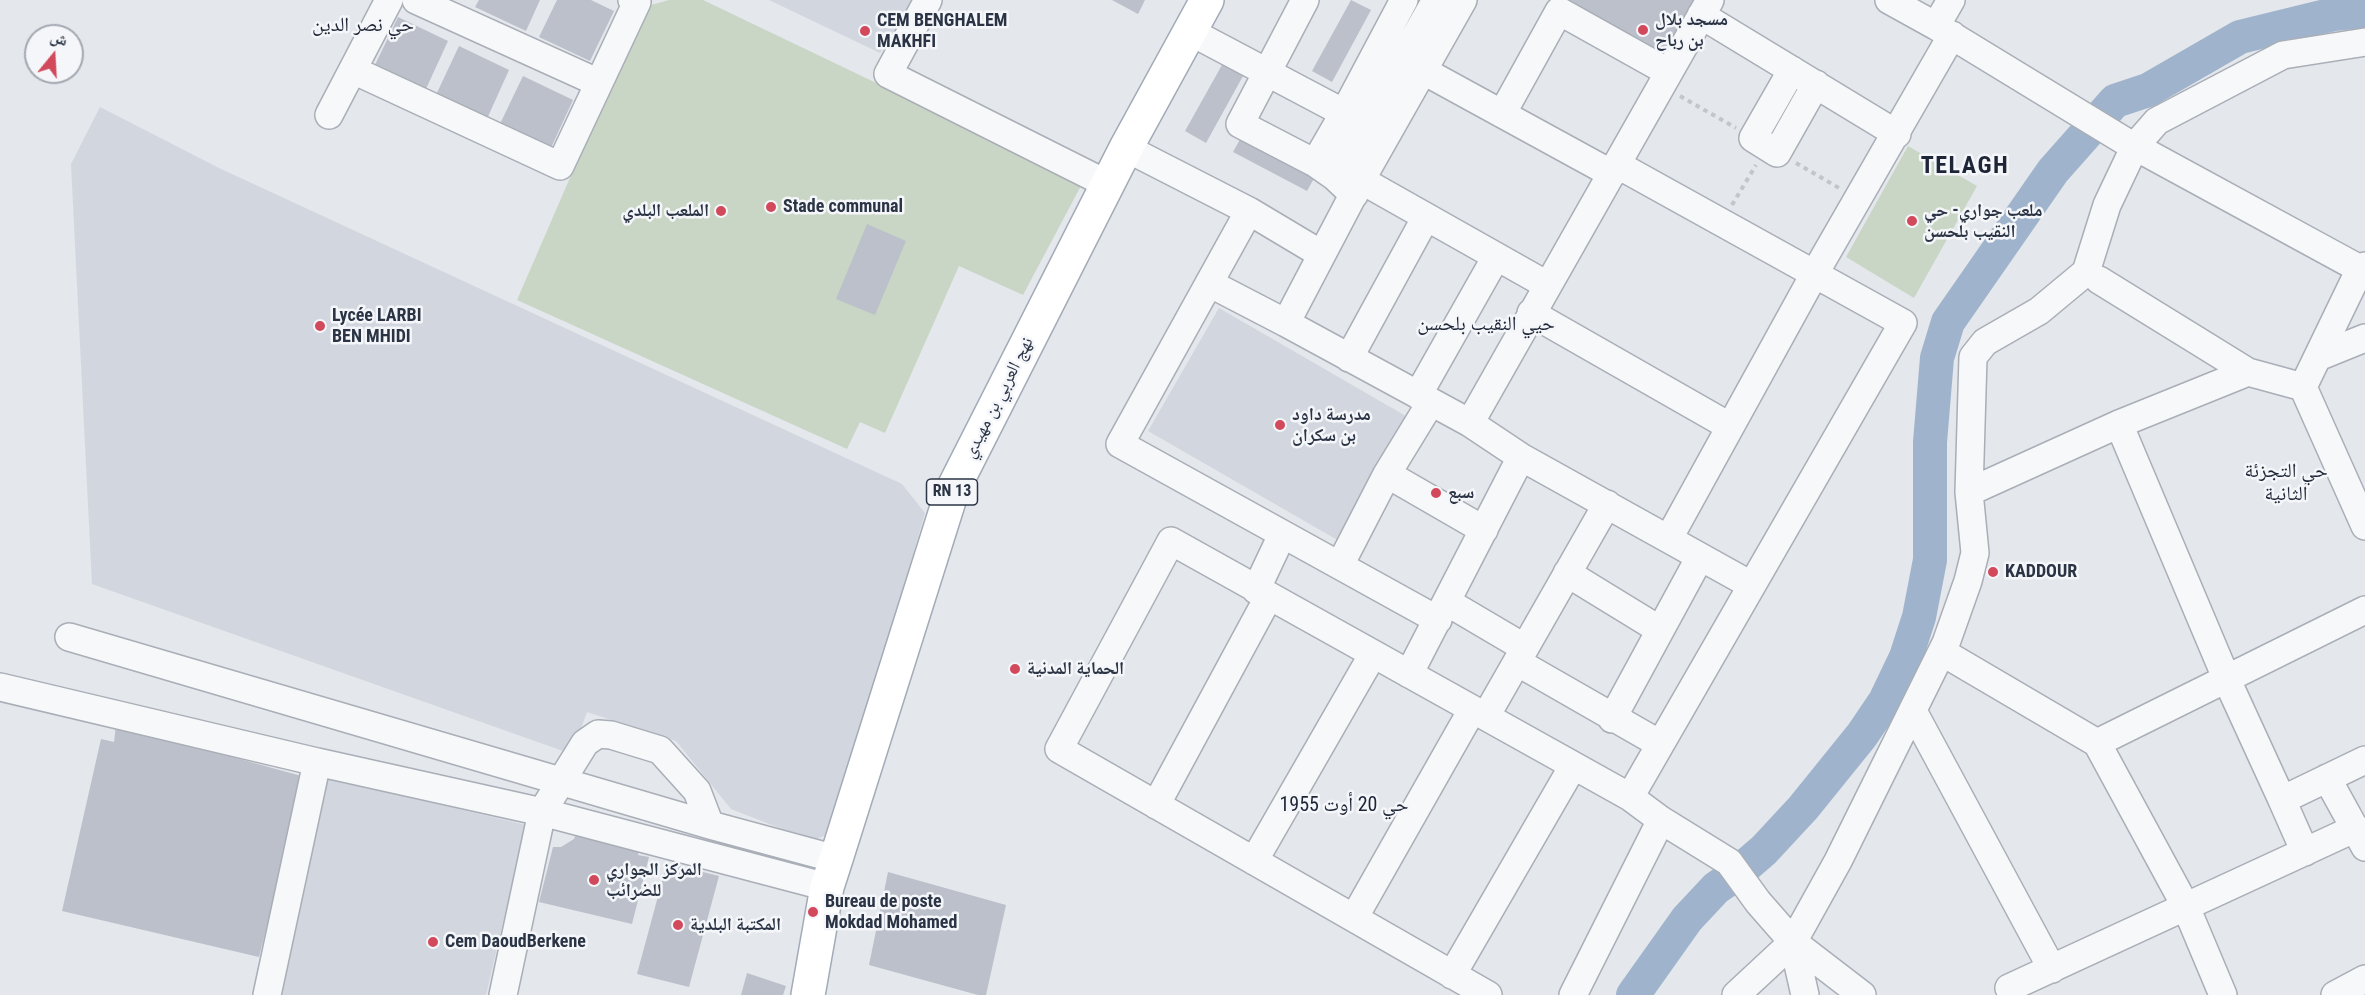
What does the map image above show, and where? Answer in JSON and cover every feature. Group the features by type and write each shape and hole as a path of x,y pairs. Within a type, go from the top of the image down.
{"main road":[{"name":"نهج العربي بن مهيدي","path":"808,995 831,873 952,491 1125,148 1207,0"}],"street":[{"path":"330,115 389,0"},
{"path":"416,0 599,83"},
{"path":"352,70 560,166 637,2 632,0"},
{"path":"928,0 888,74 1107,184"},
{"path":"1286,323 1321,254 1341,179 1344,113 1404,0"},
{"path":"1341,179 1436,0"},
{"path":"1341,179 1422,70 1463,0"},
{"path":"1889,0 2129,143 2363,268 2303,387"},
{"path":"1669,538 1815,273 1897,134 1944,31 1951,0"},
{"path":"1300,2 1240,124 1341,179 1426,217 1547,285"},
{"path":"1470,423 1706,8 1792,70 1897,134"},
{"path":"1502,114 1559,11 1665,79"},
{"path":"1189,31 1344,113"},
{"path":"1736,995 1793,942 1838,861 1942,652 1968,581 1975,553 1969,492 1973,357 1985,342 2039,311 2086,272 2129,143 2157,121 2283,55 2365,42"},
{"path":"1422,70 1502,114 1815,273 1903,323 1630,797"},
{"path":"1792,70 1753,138 1767,146 1816,84"},
{"path":"1125,148 1249,211 1321,254"},
{"path":"1249,211 1120,444 1340,565 1443,611 1521,655 1612,718 1660,744"},
{"path":"1349,358 1426,217"},
{"path":"1340,565 1496,257"},
{"path":"2099,280 2248,372 2303,387"},
{"path":"1209,283 1470,423 1521,457 1751,585"},
{"path":"1531,313 1730,426"},
{"path":"2318,357 2365,338"},
{"path":"1969,492 2119,424 2248,372"},
{"path":"2303,387 2365,526"},
{"path":"2119,424 2227,680 2305,852"},
{"path":"1409,674 1521,457"},
{"path":"1387,474 1484,530"},
{"path":"1354,918 1479,713 1521,655 1607,504"},
{"path":"1156,805 1262,593 1282,535"},
{"path":"1488,995 1059,749 1171,541 1630,797 1661,820 1729,862 1758,902 1793,942 1862,995"},
{"path":"1612,718 1700,557"},
{"path":"1567,573 1660,630"},
{"path":"2097,743 2365,610"},
{"path":"69,637 710,825 831,873"},
{"path":"1942,652 2097,743 2186,907 2223,995"},
{"path":"1254,861 1373,654"},
{"path":"0,687 317,762 831,873"},
{"path":"1913,711 2052,969"},
{"path":"503,995 542,812 585,743 598,734 621,738 660,750 697,791 710,825"},
{"path":"2282,800 2365,760"},
{"path":"267,995 317,762"},
{"path":"1452,975 1573,766"},
{"path":"2009,988 2305,852 2360,838 2327,778"},
{"path":"1573,995 1661,820"},
{"path":"1793,942 1804,995"},
{"path":"2335,995 2365,979"}],"path":[{"path":"1665,79 1767,146 1858,199"},
{"path":"1729,211 1767,146"}],"shaded area":[{"name":"CEM BENGHALEM MAKHFI","path":"769,0 914,0 880,53"},
{"name":"Lycée LARBI BEN MHIDI","path":"100,107 219,168 902,484 925,513 834,831 813,841 731,809 676,741 587,712 575,745 563,751 92,584 71,164"},
{"name":"مدرسة داود بن سكران","path":"1219,308 1411,419 1341,542 1148,431"},
{"path":"325,777 526,825 486,995 274,995"}],"green space":[{"name":"Stade communal","path":"669,0 703,0 1083,182 1023,295 959,266 885,433 860,422 847,449 517,300 644,7"},
{"name":"ملعب جواري- حي النقيب بلحسن","path":"1908,146 1977,186 1914,298 1846,257"}],"building":[{"path":"479,0 540,0 526,31 475,7"},
{"path":"557,0 591,0 614,11 590,61 539,37"},
{"path":"1112,0 1145,0 1138,14"},
{"path":"1351,0 1371,10 1332,82 1312,71"},
{"name":"مسجد بلال بن رباح","path":"1550,0 1695,0 1662,58"},
{"path":"398,17 448,41 425,91 374,67"},
{"path":"459,46 509,70 486,121 435,97"},
{"path":"1227,56 1248,67 1206,143 1185,131"},
{"path":"523,76 573,100 550,150 499,126"},
{"path":"1243,134 1317,173 1307,191 1233,152"},
{"path":"867,224 906,241 875,315 836,299"},
{"path":"116,725 305,777 259,957 62,911 101,739 114,742"},
{"name":"المركز الجواري للضرائب","path":"577,831 640,848 638,855 649,857 632,924 539,902 553,847 561,847 574,839"},
{"name":"المكتبة البلدية","path":"667,863 719,876 689,987 637,974"},
{"path":"888,872 1006,905 986,995 978,995 869,965"},
{"path":"747,973 786,986 783,995 741,995"}],"waterway":[{"path":"1633,995 1687,919 1716,888 1764,850 1803,808 1862,735 1885,701 1906,657 1919,617 1930,560 1930,442 1937,358 1948,322 2053,171 2115,101 2148,90 2240,37 2334,14 2365,11"}],"place":[{"name":"مسجد بلال بن رباح","path":"1643,30"},
{"name":"CEM BENGHALEM MAKHFI","path":"865,31"},
{"name":"Stade communal","path":"771,207"},
{"name":"الملعب البلدي","path":"721,211"},
{"name":"ملعب جواري- حي النقيب بلحسن","path":"1912,221"},
{"name":"Lycée LARBI BEN MHIDI","path":"320,326"},
{"name":"مدرسة داود بن سكران","path":"1280,425"},
{"name":"سبع","path":"1436,493"},
{"name":"KADDOUR","path":"1993,572"},
{"name":"الحماية المدنية","path":"1015,669"},
{"name":"المركز الجواري للضرائب","path":"594,880"},
{"name":"Bureau de poste Mokdad Mohamed","path":"813,912"},
{"name":"المكتبة البلدية","path":"678,925"},
{"name":"Cem DaoudBerkene","path":"433,942"}],"district":[{"name":"حي نصر الدين","path":"363,26"},
{"name":"TELAGH","path":"1965,167"},
{"name":"حيي النقيب بلحسن","path":"1486,325"},
{"name":"حي التجزئة الثانية","path":"2286,484"},
{"name":"حي 20 أوت 1955","path":"1344,806"}]}
